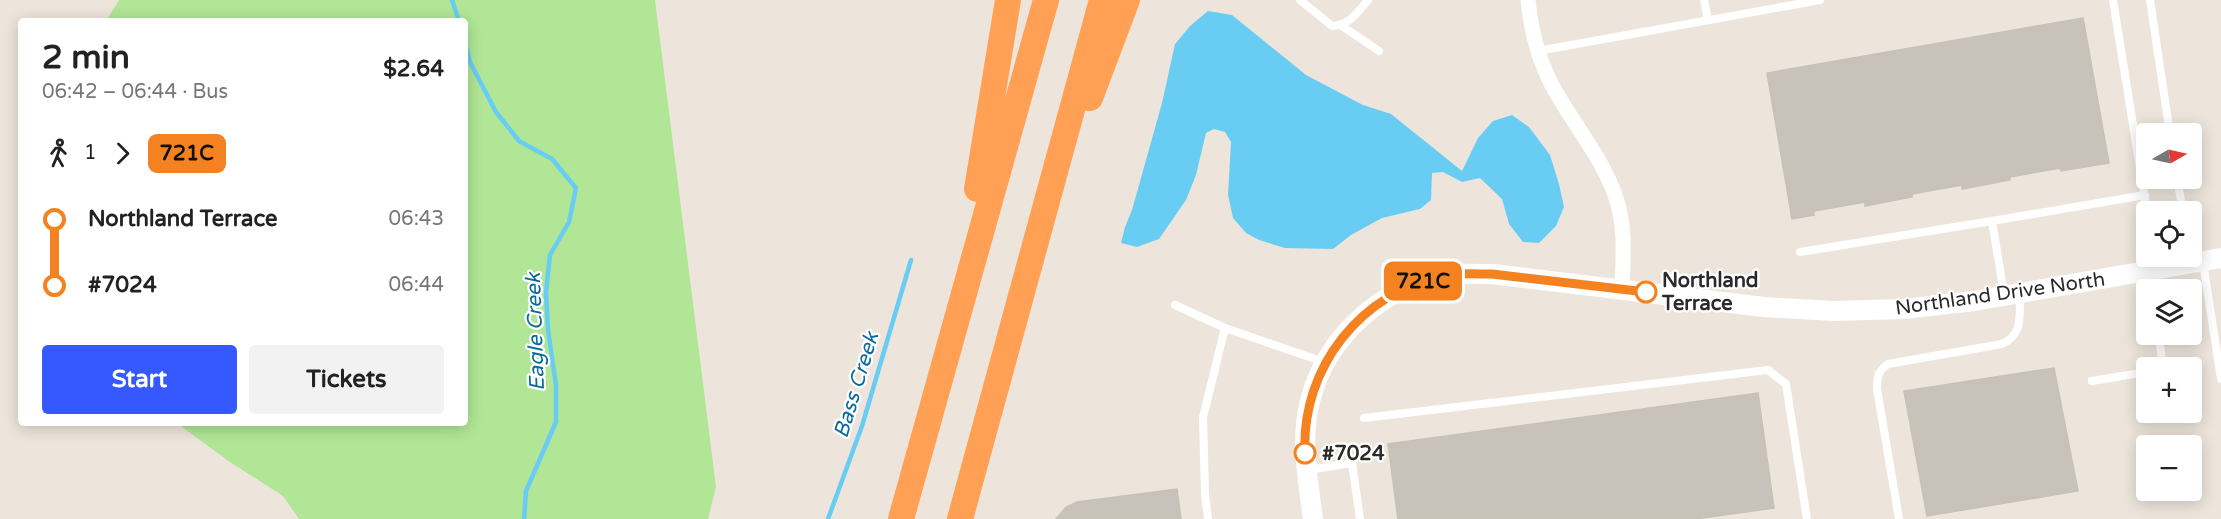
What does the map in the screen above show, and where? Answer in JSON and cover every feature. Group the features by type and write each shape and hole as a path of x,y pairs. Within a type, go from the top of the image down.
{"highway":[{"path":"953,333 1008,0"},
{"path":"901,519 1046,0"},
{"path":"960,519 1102,0"},
{"path":"1031,255 1127,0"}],"street":[{"path":"1528,0 1531,30 1553,87 1606,172 1617,199 1624,232 1622,289"},
{"name":"Northland Drive North","path":"1313,519 1305,444 1310,401 1326,363 1339,341 1369,310 1398,291 1422,281 1447,275 1492,274 1764,307 1833,311 1904,309 2152,273 2175,267"}],"lane":[{"path":"1300,0 1332,26 1342,26 1353,19 1368,0"},
{"path":"1704,0 1708,20"},
{"path":"1538,51 1820,0"},
{"path":"2113,0 2146,201"},
{"path":"2150,0 2168,123"},
{"path":"1342,26 1379,51"},
{"path":"1800,252 2145,195"},
{"path":"1899,519 1876,389 1877,376 1881,368 1888,364 2002,344 2018,332 2012,294 1992,221"},
{"path":"2202,260 2217,325 2221,379"},
{"path":"1175,305 1225,328 1326,363"},
{"path":"1208,519 1203,417 1225,328"},
{"path":"1364,418 1768,370 1786,384 1807,519"},
{"path":"2091,381 2136,374"},
{"path":"1306,470 1352,463 1360,519"}],"green space":[{"path":"119,0 655,0 716,487 708,519 299,519 283,496 227,460 181,426 468,426 468,18 108,18"}],"water":[{"path":"1208,11 1232,15 1306,75 1363,105 1391,114 1462,171 1478,138 1493,121 1512,115 1529,127 1550,155 1564,207 1556,226 1539,243 1523,242 1509,224 1502,199 1480,178 1462,182 1443,172 1432,173 1431,200 1420,209 1382,218 1351,235 1333,249 1285,248 1259,240 1246,233 1233,218 1228,195 1231,142 1225,132 1214,129 1206,133 1196,175 1186,200 1159,239 1137,247 1121,243 1162,103 1175,44 1190,26"}],"building":[{"path":"2083,18 2109,163 2061,171 2060,168 1962,189 1962,185 1865,206 1865,202 1814,211 1814,215 1792,219 1767,73"},
{"path":"2054,368 2078,491 1927,516 1904,391"},
{"path":"1758,393 1774,508 1695,519 1398,519 1388,444"},
{"path":"1177,489 1181,519 1056,519 1066,507 1077,502"}],"waterway":[{"name":"Eagle Creek","path":"452,0 458,18"},
{"name":"Eagle Creek","path":"468,54 496,112 519,141 552,159 576,188 569,222 550,255 546,292 548,330 556,385 556,422 526,491 524,519"},
{"name":"Bass Creek","path":"828,519 862,426 911,260"}],"bus line":[{"name":"721C","path":"1305,453 1306,422 1310,401 1316,382 1326,363 1339,341 1353,325 1369,310 1398,291 1422,281 1467,273 1646,292"}],"place":[{"name":"Northland Terrace","path":"1646,292"},
{"name":"#7024","path":"1305,453"}]}
